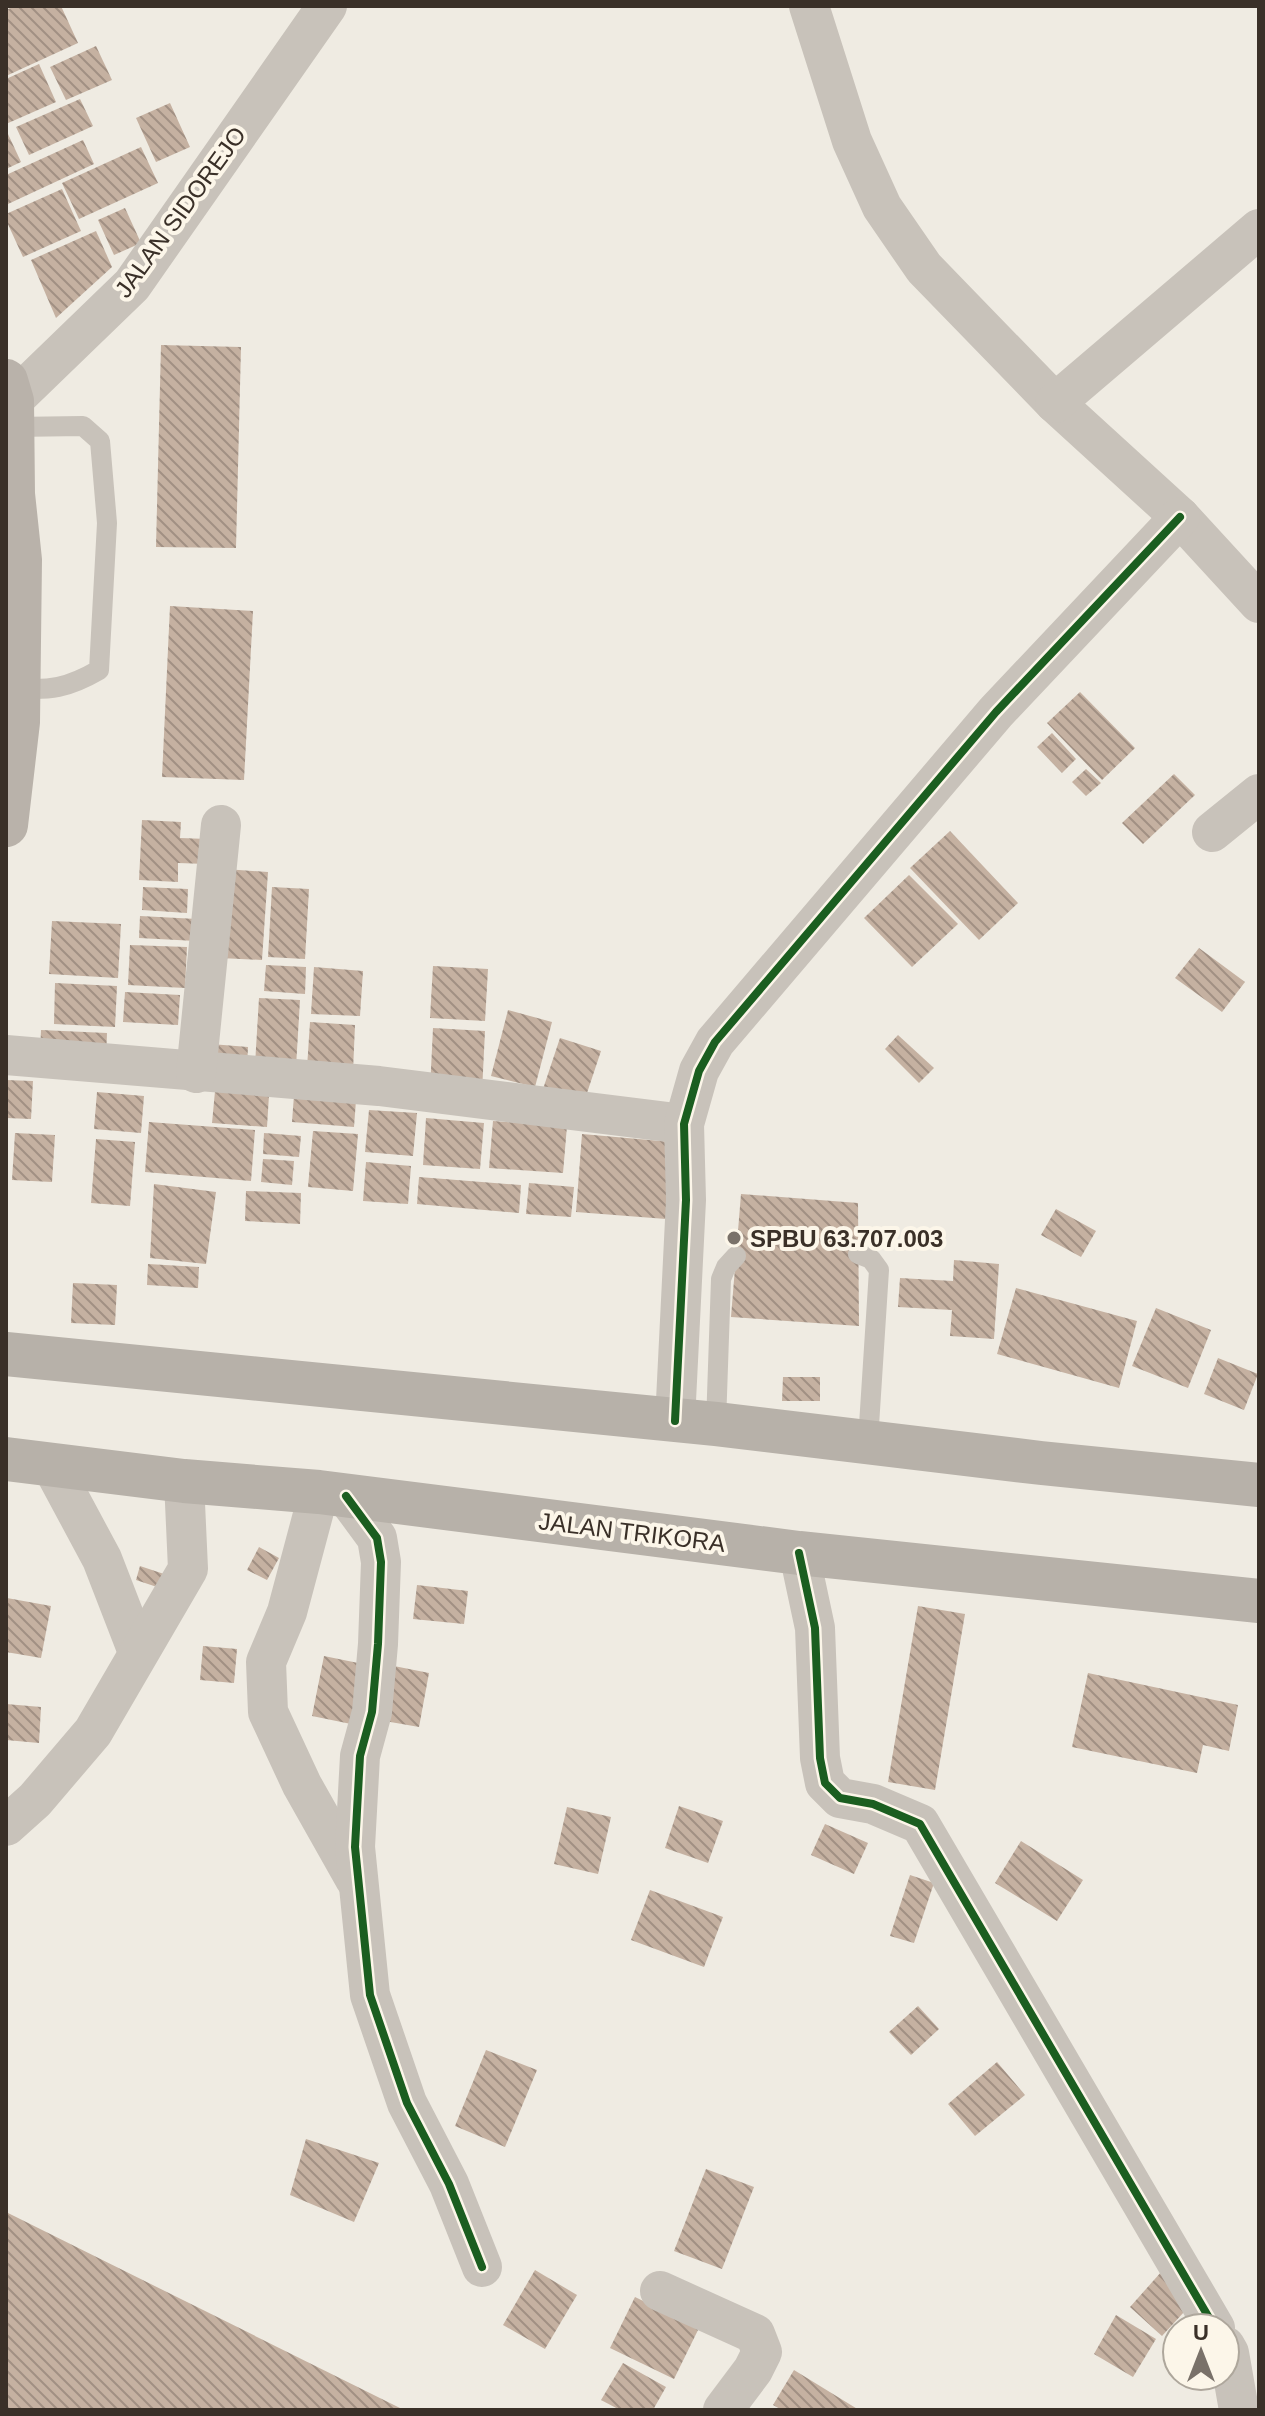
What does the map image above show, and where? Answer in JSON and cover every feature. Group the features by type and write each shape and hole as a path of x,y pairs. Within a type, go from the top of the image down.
{"main road":[{"path":"6,1354 696,1422 1259,1485"},
{"name":"JALAN TRIKORA","path":"6,1459 184,1481 332,1494 799,1553 1259,1601"}],"street":[{"name":"JALAN SIDOREJO","path":"10,403 132,285 327,6"},
{"path":"809,6 852,141 882,207 924,268 1055,403 1180,517 1254,590"},
{"path":"1055,403 1259,229"},
{"path":"6,825 18,722 12,687 20,560 13,494 10,403"},
{"path":"696,1422 684,1124 699,1071 715,1042 996,712 1180,517"},
{"path":"1212,832 1259,794"},
{"path":"196,1073 221,825"},
{"path":"6,1055 379,1086 684,1124"},
{"path":"51,1464 102,1559 138,1652"},
{"path":"6,1826 35,1800 93,1732 188,1569 184,1481"},
{"path":"359,1886 302,1785 268,1712 266,1662 332,1494 377,1538 381,1562 372,1712 360,1756 355,1847 359,1886 370,1995 407,2103 449,2184 482,2267"},
{"path":"799,1553 815,1628 820,1758 825,1783 840,1798 873,1804 920,1824 1206,2312"},
{"path":"660,2291 755,2334 762,2352 753,2370 723,2410"}],"lane":[{"path":"10,403 83,426 100,441 107,523 99,670 75,684 56,689 12,687"},
{"path":"858,1254 871,1259 879,1270 868,1441"},
{"path":"696,1422 721,1279 736,1256"}],"building":[{"path":"15,6 61,6 78,43 6,76 6,10"},
{"path":"96,46 112,80 66,100 50,67"},
{"path":"39,64 56,102 6,124 6,79"},
{"path":"80,99 93,126 29,155 16,127"},
{"path":"170,103 190,147 156,162 136,118"},
{"path":"6,135 21,162 6,169"},
{"path":"83,140 94,164 8,204 6,175"},
{"path":"141,147 158,183 79,219 62,183"},
{"path":"62,189 81,231 23,257 6,214"},
{"path":"125,208 141,243 114,255 98,220"},
{"path":"96,231 112,267 56,318 31,260"},
{"path":"161,345 241,347 236,548 156,547"},
{"path":"170,606 253,611 244,780 162,777"},
{"path":"1080,692 1135,748 1102,780 1047,723"},
{"path":"1052,733 1076,759 1062,773 1037,747"},
{"path":"1086,769 1101,783 1086,796 1072,782"},
{"path":"1174,774 1195,795 1143,844 1122,823"},
{"path":"142,820 181,822 180,838 208,839 206,864 178,863 178,882 139,880"},
{"path":"950,831 1018,903 979,940 910,868"},
{"path":"225,869 268,872 262,960 220,958"},
{"path":"909,875 958,924 912,967 864,918"},
{"path":"143,887 188,889 187,913 142,910"},
{"path":"272,887 309,889 305,959 268,957"},
{"path":"140,916 197,919 196,941 139,938"},
{"path":"52,921 121,924 118,978 49,974"},
{"path":"130,945 187,947 185,988 128,985"},
{"path":"1199,948 1245,982 1222,1012 1175,978"},
{"path":"266,965 306,967 305,994 264,991"},
{"path":"433,966 488,969 485,1021 430,1018"},
{"path":"314,967 363,971 360,1016 311,1014"},
{"path":"55,983 117,986 115,1027 54,1024"},
{"path":"125,992 180,995 178,1025 123,1022"},
{"path":"259,998 300,1000 296,1067 255,1065"},
{"path":"508,1010 552,1022 535,1087 491,1076"},
{"path":"310,1022 355,1025 353,1071 307,1068"},
{"path":"433,1028 485,1031 482,1092 430,1090"},
{"path":"41,1030 107,1033 106,1059 40,1055"},
{"path":"898,1035 934,1068 919,1083 885,1049"},
{"path":"560,1038 601,1051 582,1108 541,1095"},
{"path":"211,1044 248,1047 247,1067 210,1065"},
{"path":"6,1080 33,1081 31,1119 6,1118"},
{"path":"215,1091 269,1095 267,1127 212,1123"},
{"path":"97,1092 144,1096 141,1133 94,1129"},
{"path":"294,1095 356,1100 354,1127 292,1122"},
{"path":"369,1110 417,1113 413,1156 365,1152"},
{"path":"426,1118 484,1123 480,1169 423,1165"},
{"path":"493,1121 567,1126 563,1173 489,1168"},
{"path":"149,1122 255,1130 251,1181 145,1172"},
{"path":"313,1131 358,1134 353,1191 308,1187"},
{"path":"15,1133 55,1135 52,1182 12,1180"},
{"path":"264,1133 301,1136 299,1157 263,1154"},
{"path":"582,1134 672,1142 666,1219 576,1212"},
{"path":"96,1139 135,1142 130,1206 91,1203"},
{"path":"263,1159 294,1161 292,1185 261,1182"},
{"path":"366,1162 411,1166 408,1204 363,1201"},
{"path":"419,1177 521,1185 519,1213 417,1204"},
{"path":"529,1183 574,1187 571,1217 526,1214"},
{"path":"154,1184 216,1192 206,1264 150,1258"},
{"path":"246,1191 301,1193 300,1224 245,1221"},
{"path":"741,1194 858,1203 859,1326 731,1317"},
{"path":"1056,1209 1096,1231 1081,1257 1041,1235"},
{"path":"954,1260 999,1264 994,1339 950,1336 952,1310 898,1307 900,1278 953,1281"},
{"path":"148,1264 199,1267 198,1288 147,1285"},
{"path":"73,1283 117,1285 115,1325 71,1323"},
{"path":"1016,1288 1137,1321 1119,1388 997,1354"},
{"path":"1156,1308 1211,1330 1188,1388 1132,1366"},
{"path":"1218,1358 1258,1374 1244,1410 1204,1394"},
{"path":"783,1377 820,1377 820,1401 782,1401"},
{"path":"259,1547 279,1558 267,1580 247,1570"},
{"path":"140,1566 173,1577 169,1591 136,1580"},
{"path":"417,1585 468,1591 464,1624 413,1619"},
{"path":"7,1598 51,1606 41,1658 6,1652"},
{"path":"918,1606 965,1614 935,1790 888,1782"},
{"path":"203,1646 237,1649 234,1683 200,1680"},
{"path":"324,1656 363,1664 351,1724 312,1716"},
{"path":"389,1665 429,1673 419,1727 379,1720"},
{"path":"1088,1673 1238,1705 1229,1751 1203,1745 1197,1773 1072,1747"},
{"path":"6,1704 41,1707 39,1743 6,1740"},
{"path":"679,1806 723,1821 708,1863 665,1848"},
{"path":"567,1807 611,1817 598,1874 554,1864"},
{"path":"825,1824 868,1843 854,1874 811,1855"},
{"path":"1021,1841 1083,1880 1057,1921 995,1883"},
{"path":"910,1875 934,1883 914,1943 890,1936"},
{"path":"650,1890 723,1917 704,1967 631,1940"},
{"path":"918,2006 939,2029 911,2055 889,2032"},
{"path":"486,2050 537,2070 505,2147 455,2126"},
{"path":"997,2062 1025,2095 975,2136 948,2104"},
{"path":"306,2139 379,2163 354,2222 290,2195"},
{"path":"706,2169 754,2187 722,2269 674,2251"},
{"path":"6,2212 404,2410 6,2410"},
{"path":"535,2270 577,2295 545,2349 503,2325"},
{"path":"1162,2271 1195,2300 1184,2312 1161,2312 1161,2335 1130,2307"},
{"path":"635,2297 699,2328 674,2379 610,2348"},
{"path":"1116,2315 1156,2339 1133,2377 1094,2354"},
{"path":"623,2363 666,2387 653,2410 620,2410 601,2400"},
{"path":"794,2370 859,2410 782,2410 773,2405"}],"cycle path":[{"path":"675,1421 686,1200 684,1124 699,1071 715,1042 996,712 1180,517"},
{"path":"346,1496 377,1538 381,1562 372,1712 360,1756 355,1847 370,1995 407,2103 449,2184 482,2267"},
{"path":"799,1553 815,1628 820,1758 825,1783 840,1798 873,1804 920,1824 1206,2312"}],"place":[{"name":"SPBU 63.707.003","path":"734,1238"}]}
